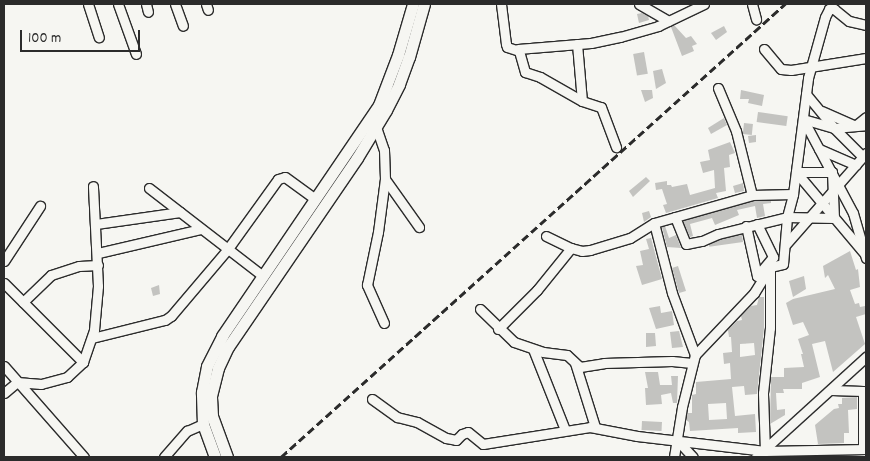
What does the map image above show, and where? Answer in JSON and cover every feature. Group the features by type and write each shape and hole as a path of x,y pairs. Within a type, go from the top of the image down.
{"main road":[{"path":"215,457 204,424 202,392 207,366 222,336 379,105 395,64 413,4"},
{"path":"226,457 212,416 211,396 218,368 228,347 261,296 357,158 376,127 399,84 424,4"}],"street":[{"path":"88,4 99,37"},
{"path":"118,4 136,54"},
{"path":"175,4 182,26"},
{"path":"502,4 506,44 510,48 518,49 577,44 629,34 668,21 704,4"},
{"path":"639,4 668,21"},
{"path":"752,4 756,19"},
{"path":"480,309 498,329 514,342 567,355 580,367 604,363 694,359 754,293 770,267 783,264 787,217 793,194 808,78 813,67 825,17 830,9 834,9 850,21 866,25"},
{"path":"577,44 582,101"},
{"path":"518,49 525,72 540,77 582,101 601,107 616,147"},
{"path":"764,49 781,69 791,70 866,58"},
{"path":"718,88 736,131 752,195"},
{"path":"786,244 865,155 834,128 806,94"},
{"path":"820,110 855,126"},
{"path":"855,126 866,117"},
{"path":"803,119 834,128 866,125"},
{"path":"803,119 853,213 866,256"},
{"path":"376,127 384,150 385,179 378,232 367,285 384,323"},
{"path":"819,149 854,167"},
{"path":"796,172 832,172 854,167"},
{"path":"796,172 866,256"},
{"path":"832,172 834,218"},
{"path":"92,338 165,320 171,316 227,250 278,179 285,177 315,198"},
{"path":"385,179 419,227"},
{"path":"4,392 17,382 41,384 67,377 83,362 92,338 98,286 98,253 93,186"},
{"path":"149,188 263,276"},
{"path":"546,236 582,251 614,244 630,238 654,223 752,195 793,194"},
{"path":"4,261 40,206"},
{"path":"96,224 180,212"},
{"path":"675,217 686,244 746,226 787,217 834,218"},
{"path":"654,223 672,293 694,359 674,457"},
{"path":"746,226 758,276 773,257 757,224"},
{"path":"98,253 200,229"},
{"path":"498,329 537,290 571,248"},
{"path":"23,302 52,275 79,266 98,265"},
{"path":"765,451 763,393 770,328 770,267"},
{"path":"4,284 83,362"},
{"path":"533,348 565,430"},
{"path":"756,457 765,451 866,357"},
{"path":"575,363 595,427"},
{"path":"4,366 84,457"},
{"path":"372,399 397,417 417,422 452,440 468,432 483,444 565,430 595,427 599,430 638,436 765,451 831,454 865,449 863,391 831,390"},
{"path":"164,457 187,431 204,424"},
{"path":"677,440 693,457"}],"building":[{"path":"642,13 648,16 649,20 639,23 637,14"},
{"path":"674,25 686,38 691,36 697,44 692,46 694,51 682,56 671,27"},
{"path":"724,26 727,32 716,40 711,33"},
{"path":"644,52 648,74 637,76 633,54"},
{"path":"662,69 666,83 656,89 653,71"},
{"path":"641,90 652,90 653,98 645,102"},
{"path":"741,90 764,95 762,106 748,103 749,99 740,99"},
{"path":"758,112 788,116 786,126 757,122"},
{"path":"724,118 727,125 711,134 708,128"},
{"path":"744,123 753,124 752,135 743,134"},
{"path":"756,135 756,142 749,143 748,136"},
{"path":"730,142 735,153 729,155 730,167 724,168 726,191 716,193 718,198 666,213 663,205 667,204 662,189 656,190 655,183 667,181 667,185 672,187 687,184 690,195 715,188 714,170 703,173 700,162 710,160 708,150"},
{"path":"646,177 650,181 633,197 629,191"},
{"path":"743,183 744,191 735,193 733,186"},
{"path":"753,201 771,201 771,203 763,204 765,216 757,218 755,206 737,210 739,215 715,225 712,218 690,224 693,236 690,237 683,221"},
{"path":"649,211 651,217 644,222 642,213"},
{"path":"665,226 669,238 676,235 681,248 667,247 662,227"},
{"path":"742,235 743,242 709,247 708,240"},
{"path":"651,238 662,279 642,285 636,266 643,265 640,251 649,249 646,239"},
{"path":"850,251 856,270 858,269 860,287 850,290 855,304 859,303 860,307 865,306 866,310 866,314 856,317 865,344 833,372 825,341 812,344 820,377 802,383 802,389 783,389 784,393 776,393 777,410 785,409 785,415 770,424 771,377 784,377 784,368 804,367 801,354 803,354 798,339 809,335 803,322 793,325 786,303 793,299 835,289 828,275 825,278 823,266"},
{"path":"678,266 686,291 679,293 672,268"},
{"path":"804,276 806,289 793,297 789,281"},
{"path":"159,285 160,294 153,296 151,288"},
{"path":"759,297 764,297 764,328 757,394 745,395 744,386 732,387 735,416 755,414 756,432 738,433 738,428 690,431 689,422 686,420 687,413 692,413 692,395 696,394 696,382 731,379 730,363 724,364 723,353 732,352 731,337 729,337 728,330 737,321 742,320 741,316 751,306 757,305","holes":["754,343 755,355 740,357 740,344","726,403 727,419 709,420 708,404"]},
{"path":"660,306 661,313 672,311 674,325 656,329 649,308"},
{"path":"679,331 683,347 672,348 670,332"},
{"path":"646,333 655,333 656,346 646,347"},
{"path":"645,372 658,372 660,385 672,385 671,376 678,376 677,403 673,403 671,393 661,395 662,404 646,405 645,388 648,388"},
{"path":"857,397 857,409 848,410 849,433 844,433 844,443 818,444 815,425 834,409 839,408 838,404 842,404 842,398"},
{"path":"642,421 662,422 662,431 642,430"}],"railway":[{"path":"281,457 785,4"}]}
